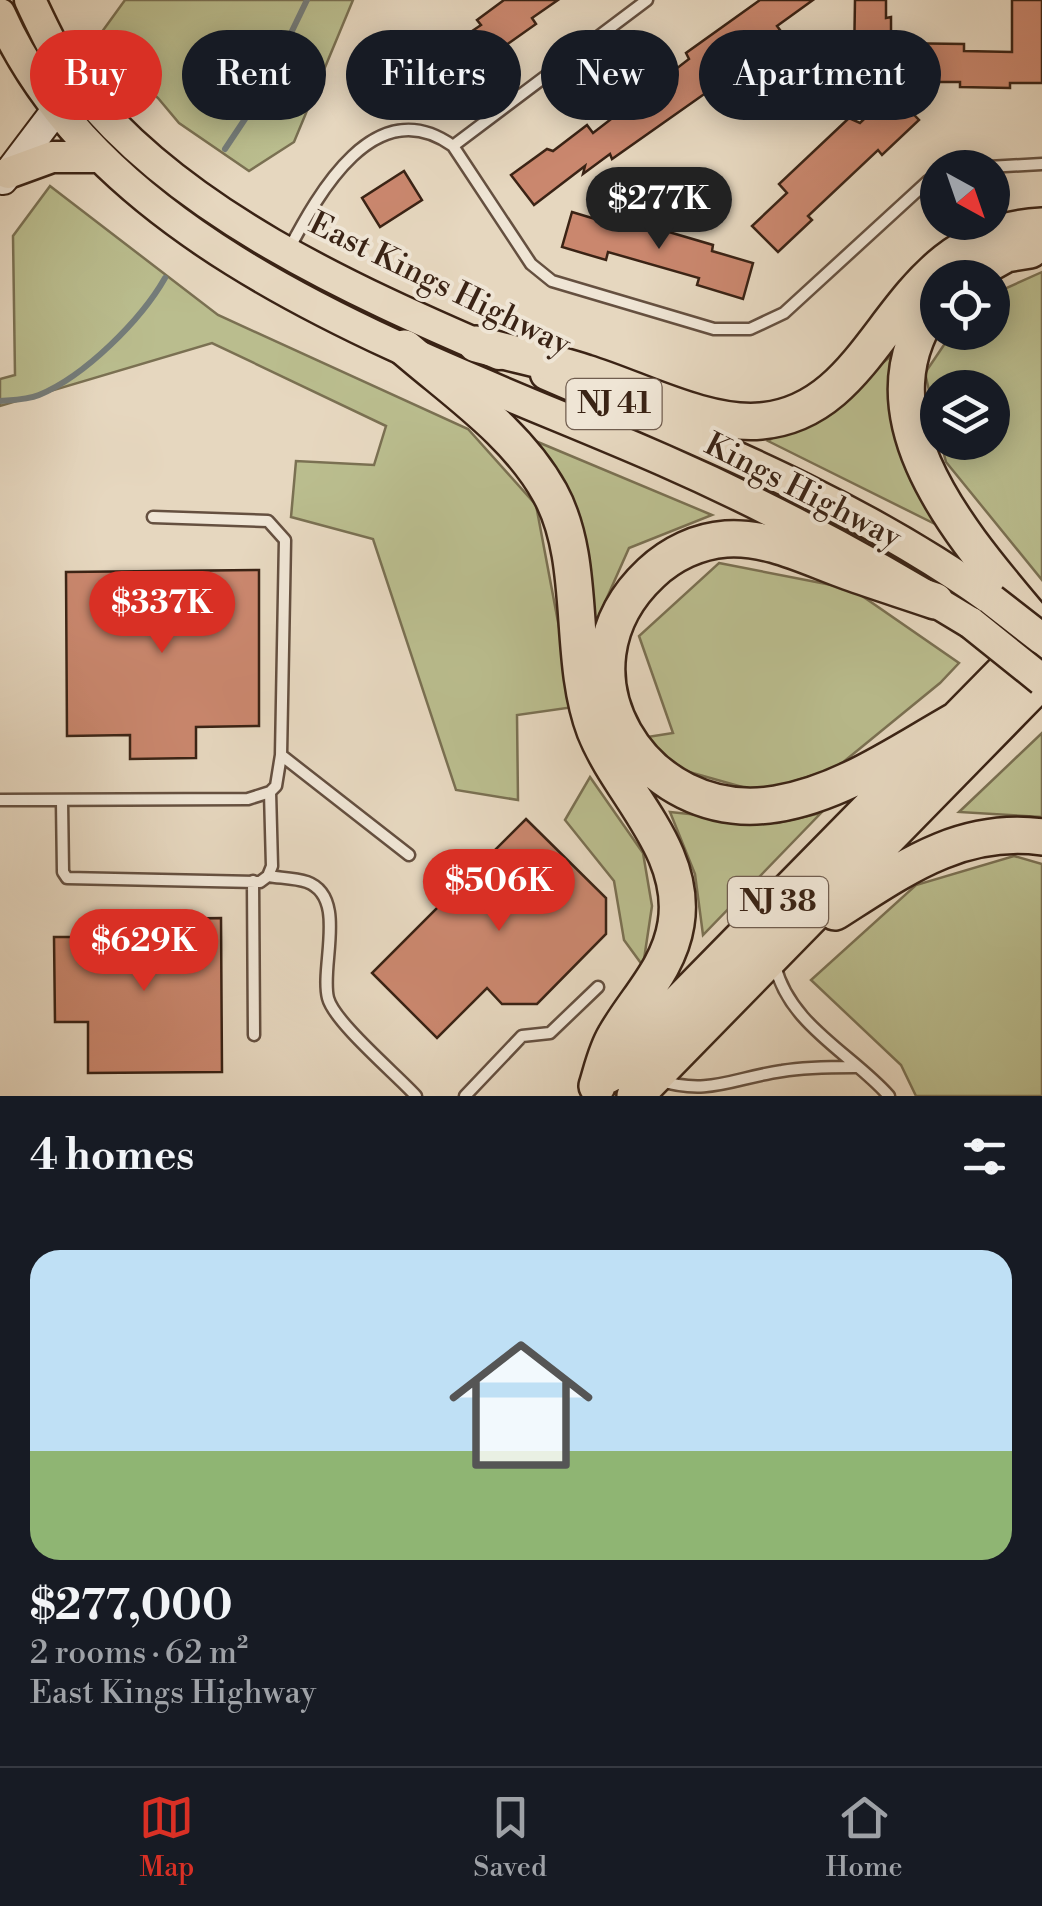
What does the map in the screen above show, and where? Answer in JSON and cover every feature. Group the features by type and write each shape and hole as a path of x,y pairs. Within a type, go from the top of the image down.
{"highway":[{"path":"476,344 584,372 716,417 758,422 780,418 818,401 836,387 920,285 954,252 996,232 1042,226"},
{"path":"995,260 1006,254 1042,250"},
{"path":"920,332 908,388 913,434 929,478 999,594 1042,634"},
{"path":"405,348 507,437 550,494 565,538 584,689 594,728 672,871 677,907 671,942 657,975 613,1038 592,1091"},
{"path":"935,601 766,543 729,538 698,544 653,570 621,612 610,646 610,698 632,750 659,777 694,796 754,807 827,791 960,718"},
{"name":"NJ 38","path":"592,1091 1042,634"},
{"name":"NJ 38","path":"644,1087 1042,680"},
{"path":"776,952 926,854 988,836 1042,837"}],"main road":[{"name":"NJ 41","path":"30,0 45,30"},
{"name":"NJ 41","path":"2,19 30,71"},
{"path":"0,54 2,19"},
{"name":"NJ 41","path":"65,120 100,157"},
{"name":"East Kings Highway","path":"110,120 160,166 288,251 392,306 819,498 999,594"},
{"path":"4,179 52,157 100,157"},
{"name":"Kings Highway","path":"100,157 194,234 306,302 787,518 972,624 1042,680"}],"street":[{"path":"4,179 48,120"}],"lane":[{"path":"453,146 647,0"},
{"path":"288,251 325,185 352,155 398,131 414,130 453,146 531,264 552,281 690,324 740,331 784,313 920,188"},
{"path":"1010,166 1042,164"},
{"path":"0,800 248,799 276,786 281,755 285,540 268,521 153,517"},
{"path":"281,755 409,855"},
{"path":"268,876 272,866 270,792"},
{"path":"62,802 66,878 253,882 268,876 309,882 320,892 330,914 328,997 338,1017 416,1096"},
{"path":"253,882 254,1035"},
{"path":"776,952 784,993 854,1067 874,1079 889,1096"},
{"path":"465,1096 522,1036 550,1033 598,987"},
{"path":"644,1087 712,1088 783,1070 854,1067"}],"green space":[{"path":"125,0 353,0 326,65 326,30 182,30 182,120 303,120 294,142 249,171 179,123 162,103 162,30 103,30"},
{"path":"50,186 218,315 468,429 536,505 574,707 517,715 518,800 456,790 373,539 291,517 296,461 374,465 386,426 212,343 0,406 0,379 15,375 13,236"},
{"path":"1042,272 1042,580 945,460 1010,460 1010,370 927,370 941,350 1010,350 1010,286"},
{"path":"895,353 920,460 923,460 941,527 768,441 841,396"},
{"path":"533,440 712,515 629,548 586,645"},
{"path":"719,563 852,589 959,663 836,768 760,792 682,770 641,738 673,733 639,636"},
{"path":"1042,733 1042,817 959,812"},
{"path":"590,777 643,853 652,906 643,966 624,940 614,881 565,820"},
{"path":"670,812 777,823 821,813 703,935 695,874"},
{"path":"1014,856 1042,864 1042,1096 916,1096 901,1065 811,980 916,885"}],"building":[{"path":"504,0 558,0 532,18 536,24 521,35 521,30 474,30 481,25 477,20"},
{"path":"760,0 813,0 777,26 780,30 718,30"},
{"path":"855,0 886,0 891,30 855,30"},
{"path":"1012,0 1042,0 1042,83 1010,83 1010,88 960,87 960,82 941,82 941,44 964,44 964,51 1012,52"},
{"path":"699,44 699,98 679,112 679,67 689,59 686,53"},
{"path":"610,120 667,120 583,174 585,166 534,205 511,175 547,149 553,151 587,125 593,133"},
{"path":"847,120 919,120 882,155 878,150 808,216 812,220 778,252 752,226 787,193 779,184"},
{"path":"404,171 422,200 380,227 362,198"},
{"path":"572,212 615,225 618,217 713,245 712,251 753,263 743,299 697,285 699,278 608,252 606,260 562,247"},
{"path":"259,570 259,726 196,727 196,758 130,759 130,735 67,736 66,572"},
{"path":"526,819 606,898 606,934 537,1004 502,1004 487,988 437,1038 372,973"},
{"path":"221,918 222,1072 88,1073 88,1022 55,1022 54,937 83,937 83,920"}],"waterway":[{"path":"225,149 261,95 307,0"},
{"path":"0,401 34,397 75,375 127,328 165,278"}]}
